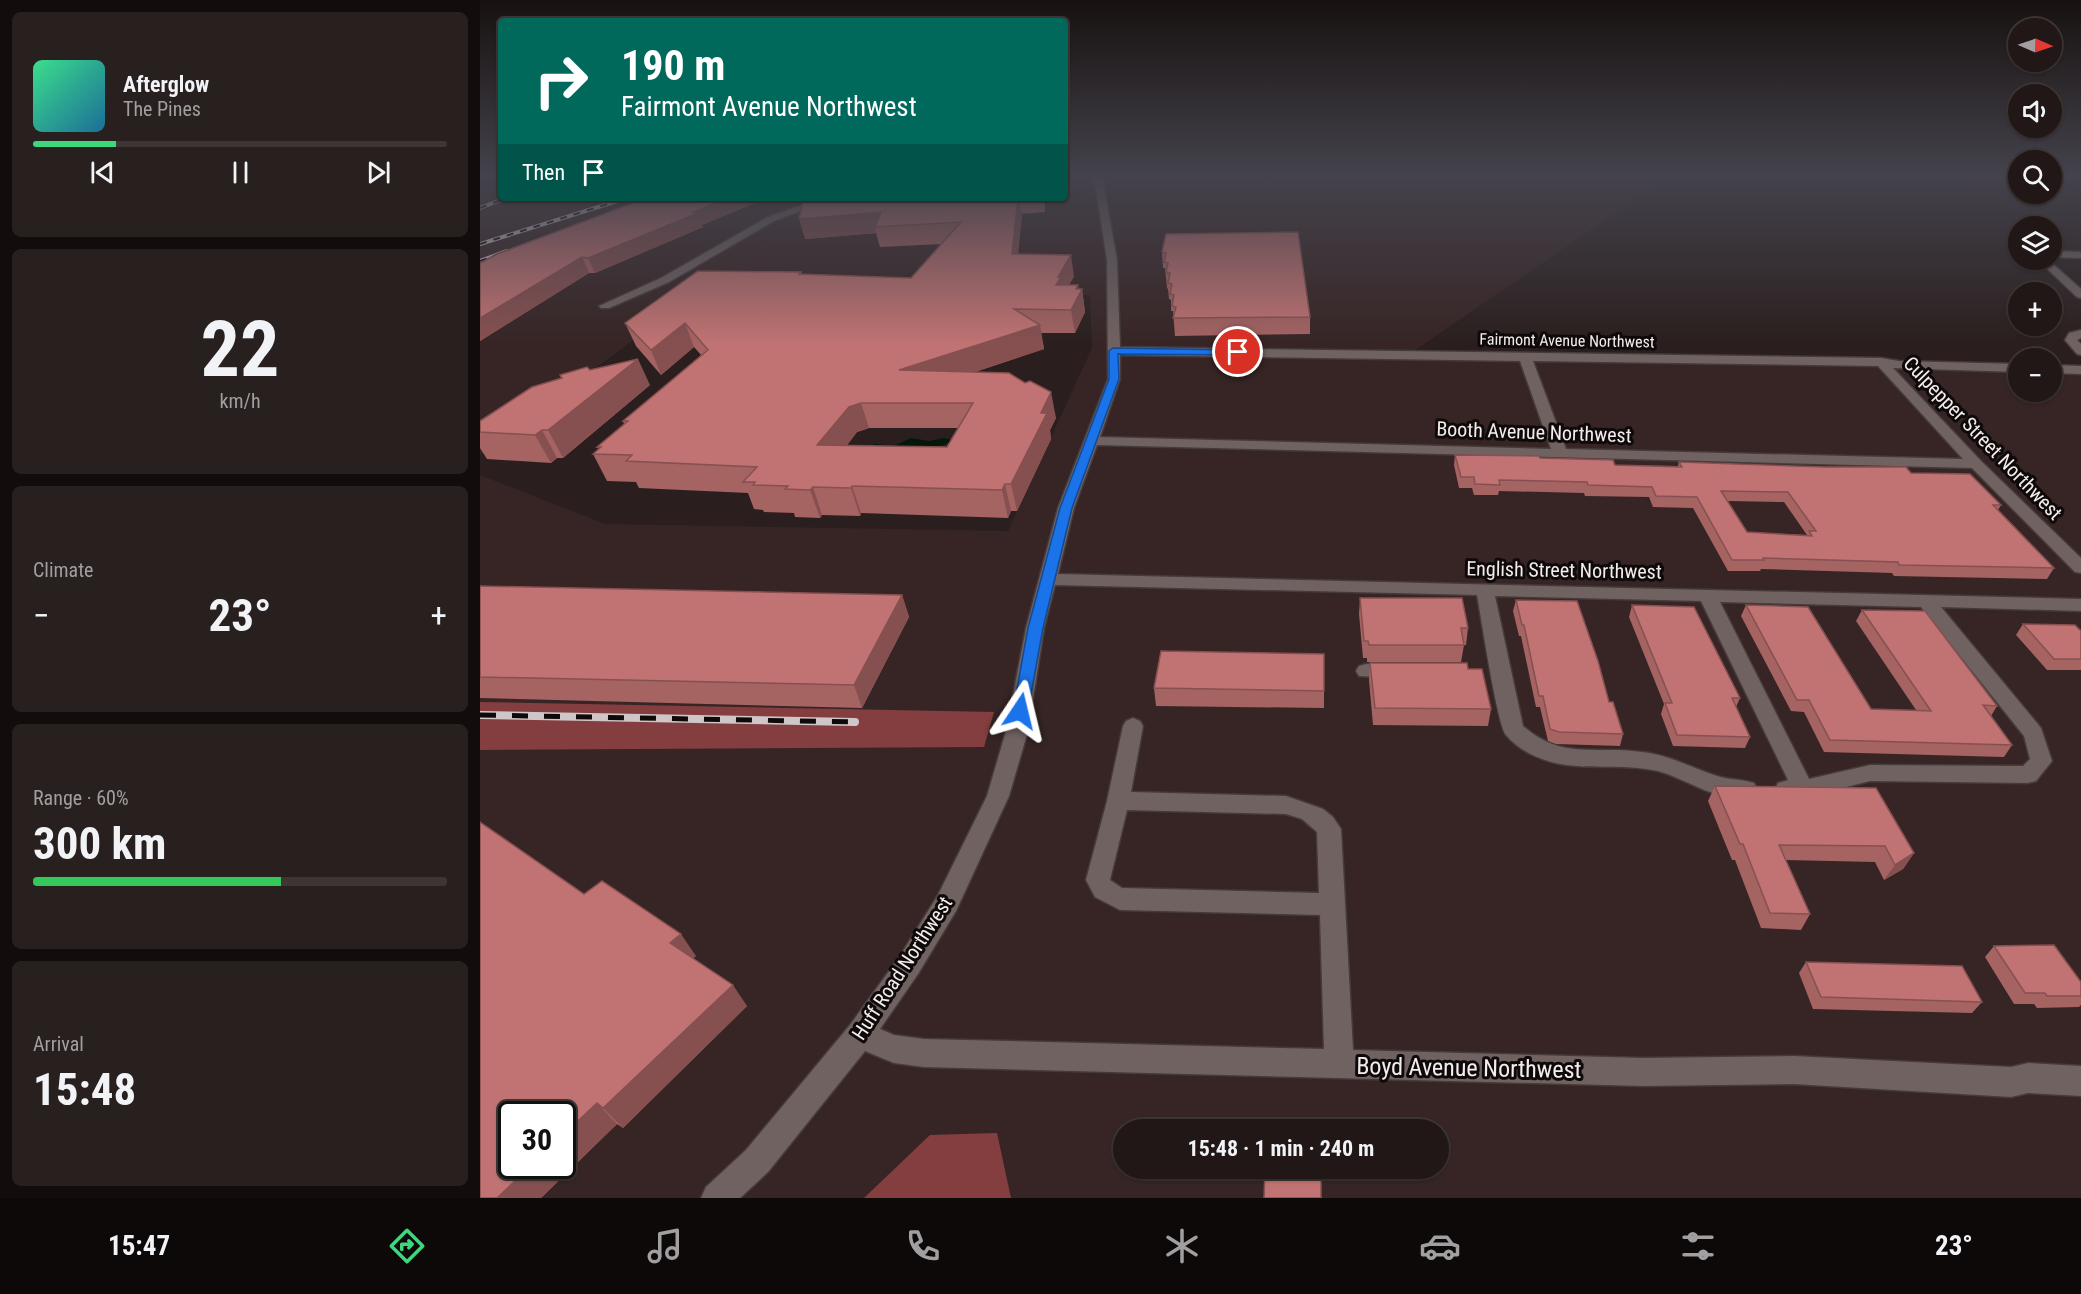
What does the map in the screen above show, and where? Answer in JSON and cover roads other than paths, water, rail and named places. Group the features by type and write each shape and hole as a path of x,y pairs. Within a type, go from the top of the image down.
{"street":[{"path":"605,306 665,280 749,232"},
{"name":"Huff Road Northwest","path":"717,1198 757,1161 860,1035 909,965 947,903 998,796 1017,731 1047,579 1066,508 1114,379 1112,260 1107,232"},
{"path":"2062,254 2081,255"},
{"path":"2054,270 2081,295"},
{"path":"2081,334 2073,336 2071,340 2081,351"},
{"name":"Fairmont Avenue Northwest","path":"1113,351 1881,362 1899,365 2008,368"},
{"path":"1525,356 1560,453"},
{"name":"Culpepper Street Northwest","path":"1881,362 1976,464 2081,568"},
{"path":"2062,369 2081,370"},
{"name":"Booth Avenue Northwest","path":"1091,441 1976,464"},
{"name":"English Street Northwest","path":"1047,579 2081,605"},
{"path":"1485,590 1513,729 1524,742 1541,752 1577,759 1636,760 1662,764 1691,777 1732,789 1803,789 1870,773 2028,775 2041,761 2034,735 1926,601"},
{"path":"1708,596 1803,789"},
{"path":"1366,671 1411,671"},
{"path":"1479,671 1501,671"},
{"path":"1133,726 1118,801 1098,880 1100,888 1107,894 1120,899 1332,904"},
{"path":"1118,801 1286,805 1315,815 1329,829 1339,1064"},
{"name":"Boyd Avenue Northwest","path":"860,1035 894,1049 924,1053 1643,1072 1794,1070 2011,1082 2028,1078 2081,1081"}],"railway":[{"path":"480,244 519,232"},
{"path":"480,261 507,251"},
{"path":"480,715 855,722"}]}
